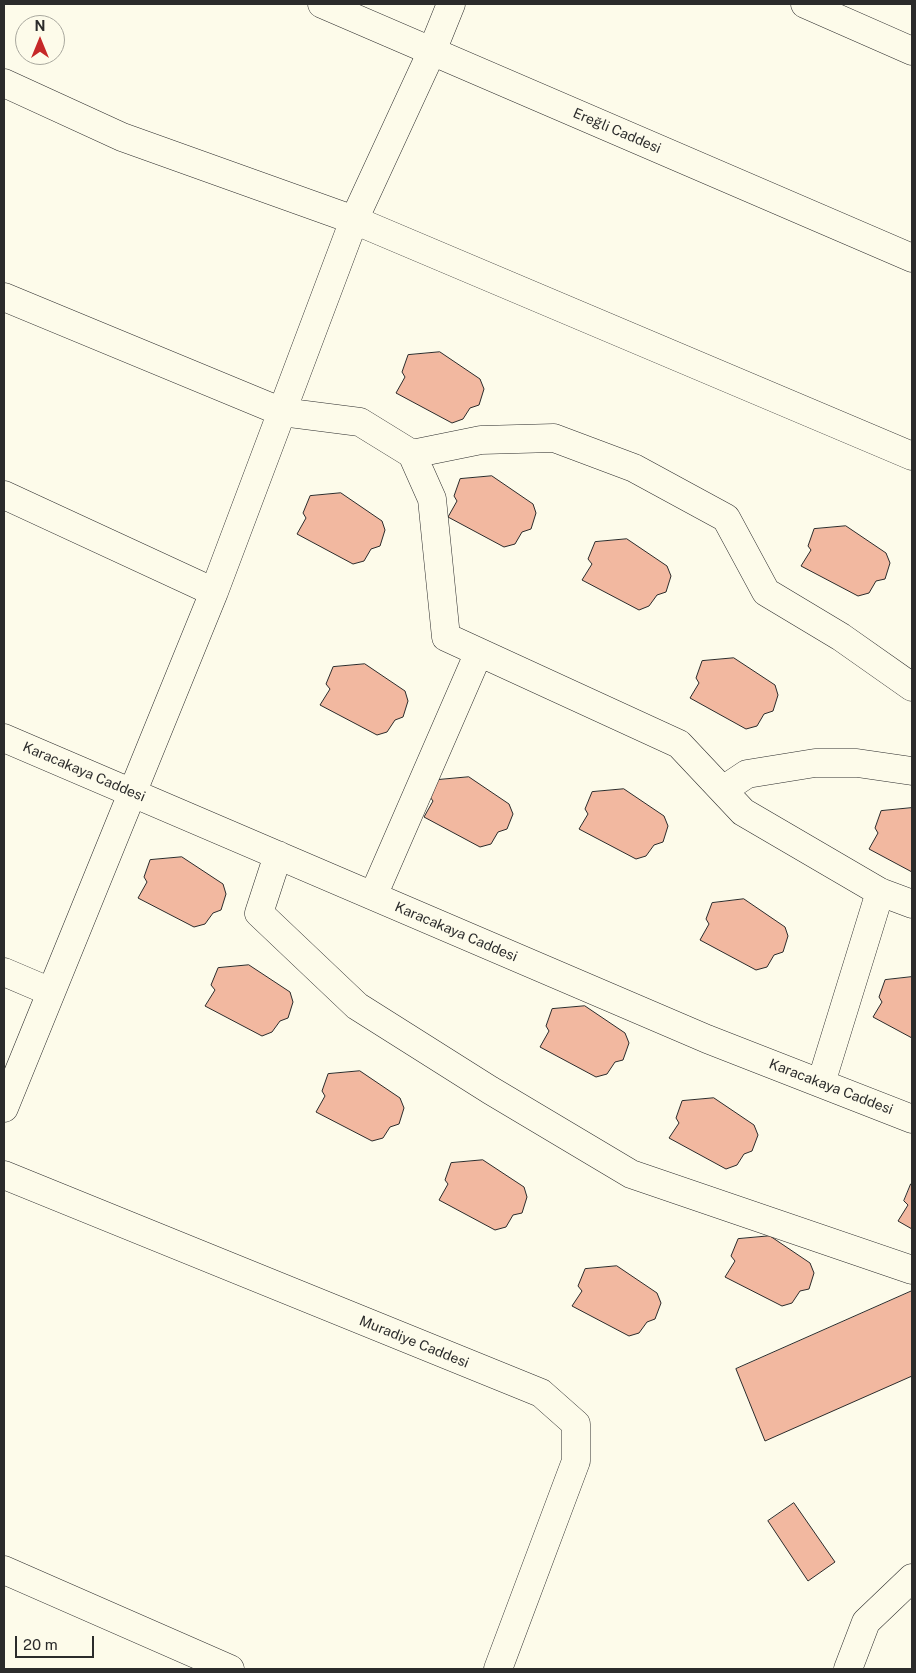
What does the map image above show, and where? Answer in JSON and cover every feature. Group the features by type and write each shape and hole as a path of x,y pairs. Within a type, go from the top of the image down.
{"street":[{"name":"Ereğli Caddesi","path":"322,4 912,258"},
{"path":"4,1108 214,592 354,220 432,51 451,4"},
{"path":"805,4 912,51"},
{"path":"4,83 122,137 354,220 912,456"},
{"path":"4,297 282,412 360,422 412,454 432,499 446,637 679,744 743,812 880,892 912,904"},
{"path":"412,454 481,440 554,438 634,468 726,518 766,592 841,637 912,687"},
{"path":"4,495 214,592"},
{"path":"373,896 479,652"},
{"name":"Karacakaya Caddesi","path":"4,738 707,1040 912,1119"},
{"path":"723,790 747,774 815,763 857,763 912,771"},
{"path":"278,856 259,913 358,1006 490,1090 631,1174 912,1270"},
{"path":"821,1083 880,892"},
{"path":"4,972 51,992"},
{"name":"Muradiye Caddesi","path":"4,1175 541,1393 576,1424 576,1461 498,1669"},
{"path":"4,1570 230,1669"},
{"path":"848,1669 866,1622 912,1578"}],"building":[{"path":"440,352 480,379 484,389 479,405 470,408 463,419 452,423 396,393 405,377 402,372 408,355"},
{"path":"492,476 533,504 536,513 531,529 522,532 515,544 504,547 448,517 457,501 454,496 460,479"},
{"path":"341,493 382,521 385,530 380,546 371,549 364,561 353,564 297,534 306,518 303,513 310,496"},
{"path":"846,526 886,553 890,563 885,579 876,581 869,593 858,596 801,566 811,550 808,546 814,529"},
{"path":"627,539 667,566 671,576 666,592 657,595 649,606 639,610 582,580 592,564 588,559 595,542"},
{"path":"734,658 775,685 778,695 773,711 764,714 757,726 746,729 690,698 699,683 696,678 702,661"},
{"path":"365,664 405,691 408,701 403,717 395,720 387,732 377,735 320,705 330,689 326,684 333,667"},
{"path":"469,777 509,804 513,814 507,829 498,832 491,844 480,847 424,817 433,801 430,797 437,780"},
{"path":"624,789 664,816 668,826 663,842 654,845 646,856 636,859 579,829 588,814 585,809 592,792"},
{"path":"912,808 912,872 869,849 878,833 875,828 881,811"},
{"path":"182,857 223,884 226,894 221,910 213,913 205,924 194,927 138,898 147,882 144,877 150,860"},
{"path":"744,899 785,927 788,936 783,952 774,955 767,967 756,970 700,940 709,924 706,919 712,903"},
{"path":"249,965 290,992 293,1002 288,1018 280,1021 272,1032 262,1036 205,1006 215,990 211,985 218,968"},
{"path":"912,977 912,1038 873,1017 882,1002 879,997 885,980"},
{"path":"585,1006 625,1033 629,1043 623,1060 615,1062 607,1074 596,1077 540,1047 549,1031 546,1026 552,1009"},
{"path":"360,1071 400,1098 404,1108 399,1124 390,1127 383,1138 372,1141 316,1112 325,1096 322,1091 328,1074"},
{"path":"714,1098 754,1125 758,1135 752,1151 744,1154 737,1165 726,1169 669,1138 679,1123 676,1118 682,1101"},
{"path":"483,1160 524,1187 527,1197 522,1213 513,1215 506,1227 495,1230 439,1200 448,1184 445,1180 451,1163"},
{"path":"911,1184 912,1229 898,1221 908,1205 904,1201"},
{"path":"770,1236 810,1263 814,1273 809,1289 800,1291 792,1303 782,1306 725,1277 735,1261 731,1256 738,1239"},
{"path":"617,1266 657,1293 661,1303 655,1319 647,1322 639,1333 629,1336 572,1306 582,1291 578,1286 585,1269"},
{"path":"912,1291 912,1376 765,1441 736,1369"},
{"path":"794,1503 835,1562 808,1581 768,1521"}]}
